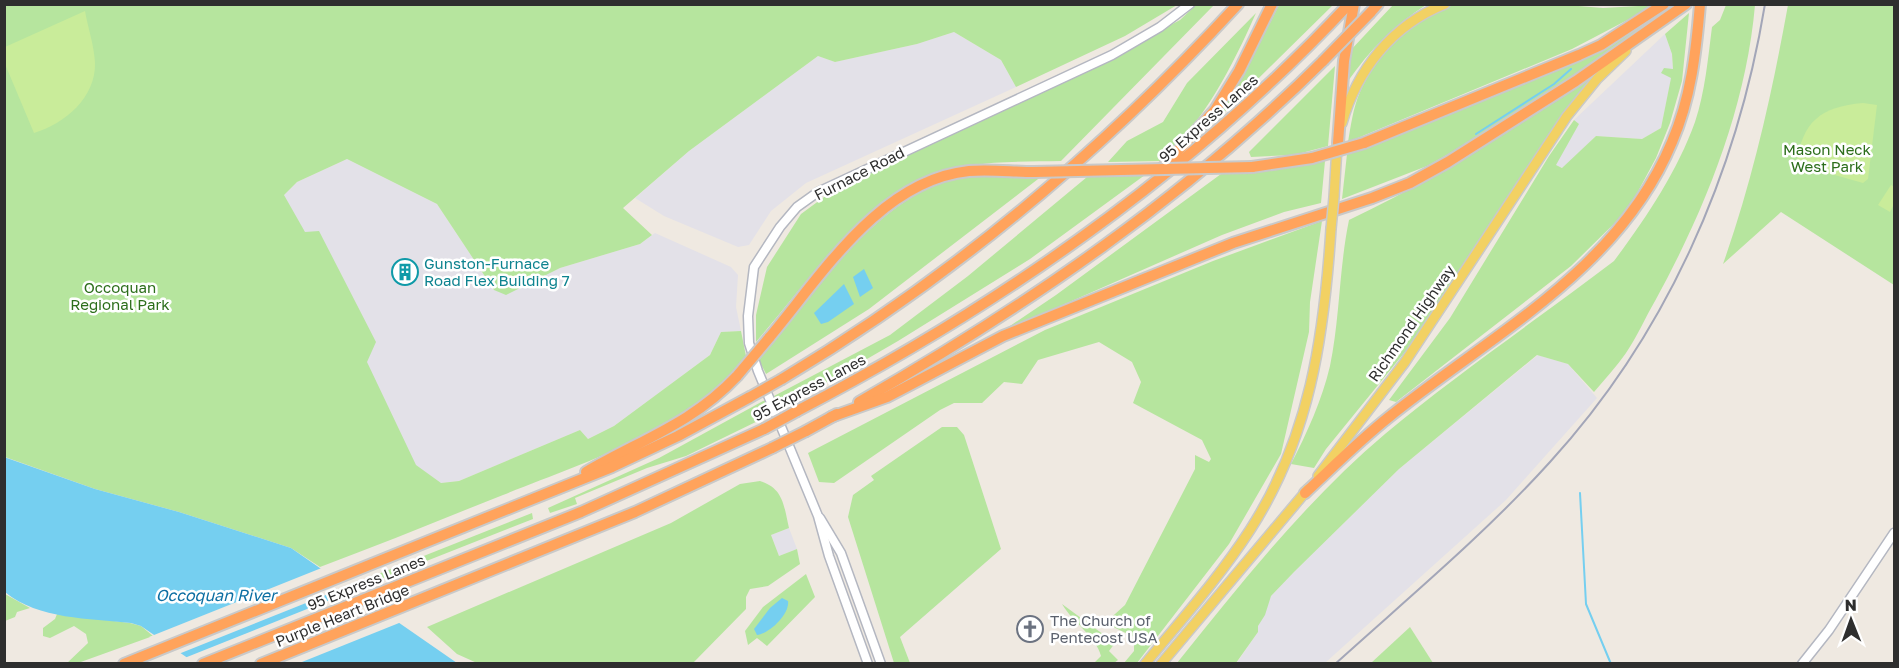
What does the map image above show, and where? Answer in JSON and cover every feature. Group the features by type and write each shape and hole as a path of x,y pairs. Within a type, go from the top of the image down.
{"highway":[{"path":"124,663 550,493 678,436 782,379 907,299 1027,207 1136,110 1238,4"},
{"path":"1126,207 1189,142 1215,110 1239,71 1272,4"},
{"name":"95 Express Lanes","path":"203,663 624,494 764,429 863,377 1019,282 1126,207 1221,129 1350,4"},
{"path":"1338,143 1344,61 1354,4"},
{"path":"550,493 605,461 686,420 714,399 737,376 860,229 897,198 925,183 963,172 1252,167 1312,158 1364,143 1579,56 1601,45 1664,4"},
{"name":"Richmond Highway","path":"1646,33 1686,4"},
{"path":"1305,493 1389,417 1582,270 1617,233 1653,182 1679,125 1694,67 1700,4"},
{"path":"831,417 998,318 1107,245 1226,152 1323,61 1374,9"},
{"path":"831,417 887,397 1003,336 1074,307 1233,243 1372,198 1410,183 1448,162 1576,81 1646,33"},
{"name":"Purple Heart Bridge","path":"261,663 635,512 772,448 831,417"}],"main road":[{"name":"Furnace Road","path":"868,663 829,556 818,516 758,371 749,343 748,316 754,267 780,226 808,199 834,183 1112,55 1160,27 1190,4"},
{"path":"1145,663 1230,560 1257,519 1284,465 1301,422 1321,340 1338,143 1349,102 1368,64 1407,26 1445,4"},
{"name":"Richmond Highway","path":"1161,663 1305,493 1405,362 1581,98 1646,33"},
{"name":"Furnace Road","path":"818,516 830,531 842,553 881,663"},
{"path":"1802,663 1839,615 1894,533"}],"shaded area":[{"path":"954,32 1001,60 1016,87 806,183 771,211 749,245 738,247 664,216 635,198 689,151 818,56 835,62 917,44"},
{"path":"1665,34 1672,54 1673,69 1661,128 1642,139 1596,136 1563,168 1555,165 1579,124 1574,120"},
{"path":"347,159 437,204 494,290 535,279 560,268 640,244 655,233 731,267 738,275 736,307 741,331 721,332 710,355 614,426 588,439 580,430 459,481 441,483 416,466 284,195 297,182"},
{"path":"1538,355 1568,364 1597,398 1506,500 1325,663 1236,664 1258,632 1258,626 1271,596 1294,572 1399,469"},
{"path":"789,528 797,549 779,556 771,535"}],"green space":[{"path":"1457,4 1554,4 1603,8 1656,5 1572,49 1348,142 1352,117 1360,92 1377,63 1399,38 1413,27 1427,17"},
{"name":"Occoquan Regional Park","path":"4,5 1177,5 1125,36 1016,87 1001,60 954,32 917,44 835,62 818,56 689,151 623,208 652,235 640,244 560,268 506,295 494,290 437,204 347,159 297,182 284,195 305,232 319,231 376,342 367,362 416,465 441,483 459,481 580,430 588,439 614,426 710,355 721,332 741,331 746,356 722,382 695,404 666,424 635,440 569,469 320,567 291,548 179,512 95,489 5,457"},
{"path":"1196,5 1214,5 1061,161 1009,162 958,167 925,177 901,189 878,206 834,249 756,342 756,315 767,267 801,214 843,183 1050,89 1180,20"},
{"path":"1279,5 1333,5 1199,137 1243,76"},
{"path":"1393,5 1426,5 1383,39 1348,81 1349,52"},
{"path":"1670,5 1678,5 1601,58 1470,142 1427,166 1342,199 1347,154 1566,66 1620,38"},
{"path":"1726,5 1755,5 1743,82 1733,120 1706,195 1690,231 1637,334 1615,368 1594,392 1568,364 1537,355 1399,469 1294,572 1271,596 1265,615 1258,626 1258,632 1236,663 1177,663 1275,544 1356,460 1441,389 1614,261 1660,194 1688,141 1701,99 1712,27 1720,20"},
{"name":"Mason Neck West Park","path":"1788,5 1894,5 1894,285 1781,212 1723,264 1744,200 1761,136"},
{"path":"85,11 95,63 90,87 77,107 67,116 46,129 34,133 5,64 5,47"},
{"path":"1256,13 1238,53 1216,92 1191,129 1176,146 1161,161 1108,162 1127,141 1163,122 1187,83"},
{"path":"1689,13 1682,81 1670,123 1656,158 1628,210 1571,266 1396,402 1389,400 1450,318 1549,156 1574,120 1579,124 1556,165 1562,168 1596,136 1642,139 1661,128 1671,78 1661,73 1664,68 1673,69 1672,54 1665,34"},
{"path":"1610,62 1580,92 1409,347 1326,449 1314,468 1291,464 1314,416 1330,366 1349,220 1483,147"},
{"path":"1335,66 1328,146 1294,155 1251,157 1249,152"},
{"path":"1863,103 1877,105 1868,179 1863,183 1796,164 1803,137 1816,119 1835,108"},
{"path":"1325,161 1321,203 1284,212 1222,235 1001,332 1056,295 1221,174"},
{"path":"1149,172 1030,259 898,341 779,410 774,396 890,335 968,276 1087,177"},
{"path":"1042,176 869,309 766,374 759,360 799,308 847,252 901,204 930,188 959,178"},
{"path":"1891,185 1894,187 1894,204 1890,212 1878,205"},
{"path":"1322,221 1310,302 1309,332 1281,454 1229,544 1137,663 1124,663 1134,651 1134,637 1105,623 1125,605 1195,469 1195,455 1209,462 1211,459 1202,440 1133,403 1141,382 1132,362 1099,342 1038,360 1022,384 1004,382 982,403 954,403 940,410 834,483 819,482 808,453 1045,330 1213,261"},
{"path":"765,400 772,414 686,456 647,468 575,498 577,504 550,513 548,508 659,458"},
{"path":"942,427 957,427 964,435 1001,549 900,637 910,663 894,663 848,517 853,495 874,480 871,476"},
{"path":"760,481 774,488 784,506 789,528 771,535 779,556 797,549 800,564 768,586 750,589 746,597 746,609 693,663 477,663 457,654 427,627 671,523 740,484"},
{"path":"532,513 533,519 353,590 348,586"},
{"path":"806,574 815,597 767,646 757,638 748,645 745,631 763,607"},
{"path":"5,594 30,608 17,612 15,617 5,621"},
{"path":"1062,604 1115,643 1109,651 1118,660 1114,663 1094,663 1101,656 1098,649"},
{"path":"57,614 130,623 141,626 153,636 78,663 66,664 88,643 86,634 74,626 50,638 43,636 43,628 55,619"},
{"path":"1410,627 1433,663 1371,663"}],"water":[{"path":"864,269 873,288 860,297 853,277"},
{"path":"844,284 854,304 828,322 821,324 814,313"},
{"name":"Occoquan River","path":"4,457 95,489 179,512 291,548 457,663 195,663 141,626 65,616 33,608 5,592"},
{"path":"782,598 788,601 786,612 778,623 757,635 754,629 770,608"}],"pier":[{"path":"324,567 351,585 176,655 149,637"},
{"path":"357,589 404,621 297,664 189,664 182,659"}],"waterway":[{"path":"1476,134 1554,84 1571,69"},
{"path":"1580,493 1586,604 1611,664"}],"railway":[{"path":"1335,664 1445,566 1525,489 1591,413 1629,361 1662,306 1715,190 1736,129 1765,4"}],"place":[{"name":"Gunston-Furnace Road Flex Building 7","path":"405,272"},
{"name":"The Church of Pentecost USA","path":"1030,629"}]}
